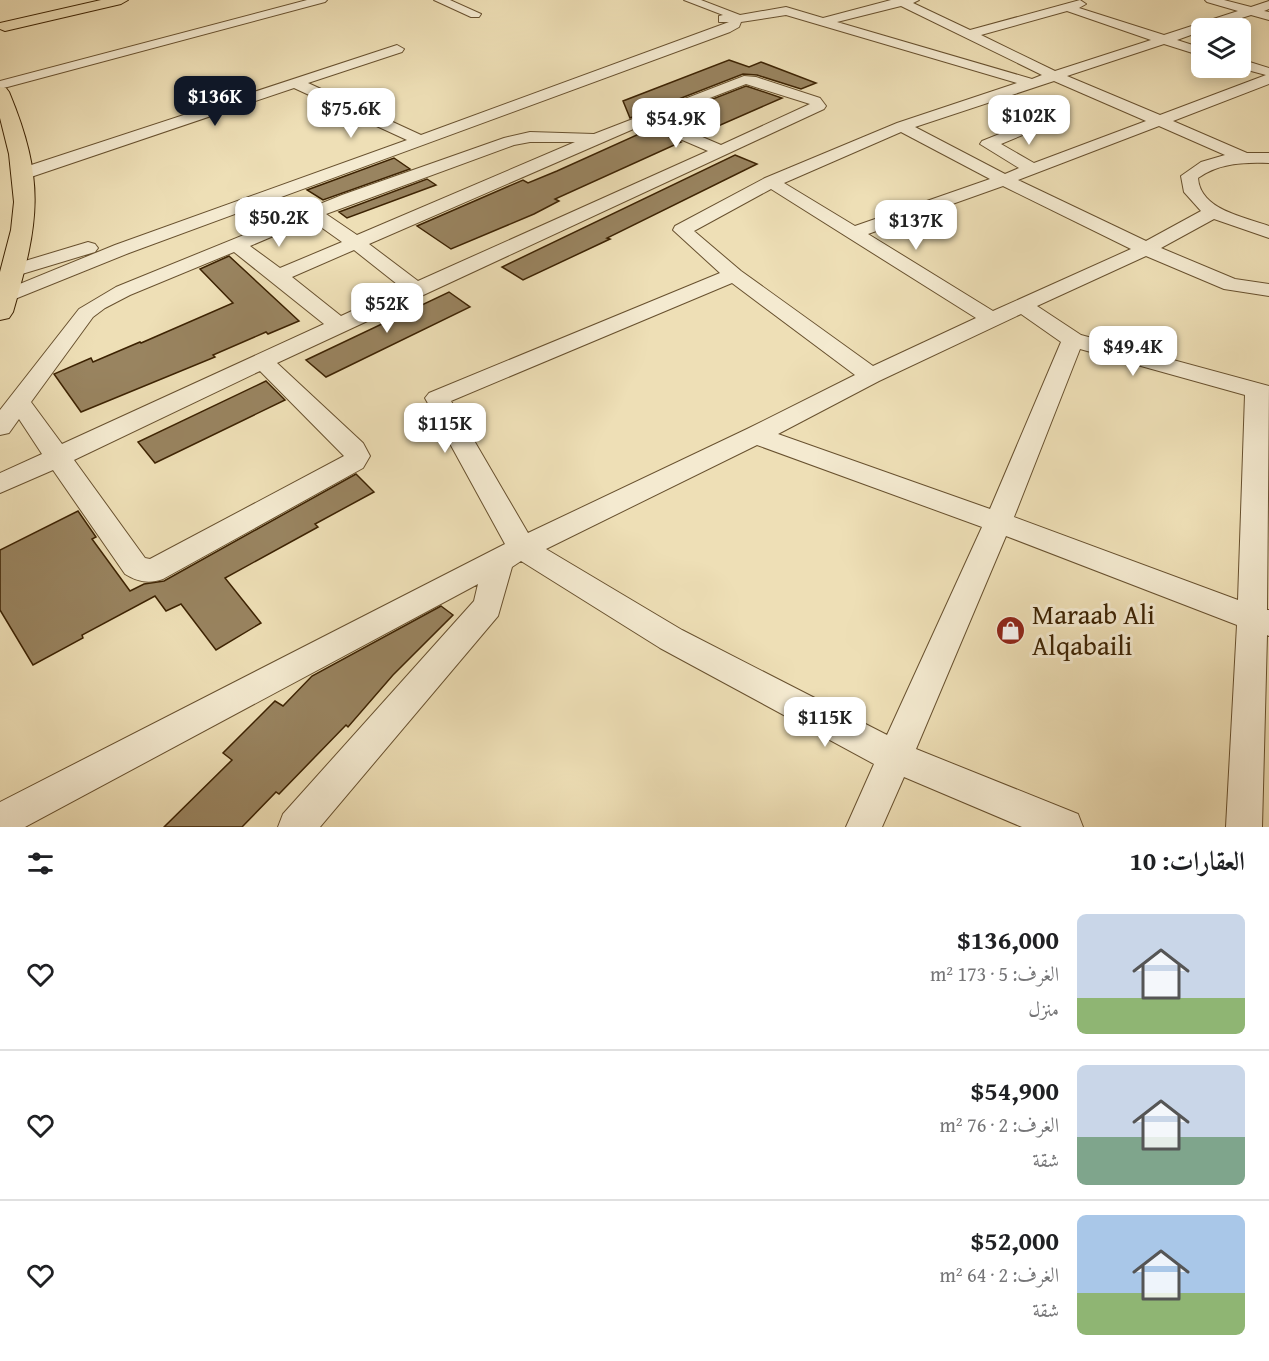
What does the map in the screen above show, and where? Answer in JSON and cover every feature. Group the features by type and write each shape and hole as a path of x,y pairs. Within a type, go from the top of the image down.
{"main road":[{"path":"4,30 122,0"},
{"path":"0,92 13,123 22,174 24,218 2,304"}],"street":[{"path":"0,85 321,0"},
{"path":"440,0 475,14"},
{"path":"674,0 730,18 781,10 1031,83"},
{"path":"2,304 122,249 602,70 735,24 730,18 690,0"},
{"path":"730,18 756,5 785,0"},
{"path":"968,35 1094,0"},
{"path":"1210,0 1269,16"},
{"path":"822,22 904,1 968,35 1053,75 1243,157"},
{"path":"846,2 875,9"},
{"path":"871,376 734,275 682,230 771,182 902,126 1269,5"},
{"path":"1065,7 1191,49"},
{"path":"22,174 397,49"},
{"path":"1251,66 1269,72"},
{"path":"0,484 416,289 819,106 815,101 747,80 645,118 278,276"},
{"path":"854,233 1034,169 1159,119 1269,80"},
{"path":"294,83 417,138"},
{"path":"645,118 720,150"},
{"path":"1034,169 988,144 1039,123"},
{"path":"902,126 1004,180 1146,249 1231,285 1269,290"},
{"path":"12,271 124,237 417,138"},
{"path":"0,427 86,313 123,291 348,199 510,141 530,138 598,138"},
{"path":"1269,158 1243,157 1200,167 1189,176 1188,186 1196,198 1213,212 1269,232"},
{"path":"771,182 992,319"},
{"path":"0,821 511,554 756,435 871,376 1146,249 1213,212"},
{"path":"314,214 416,289"},
{"path":"236,245 339,325"},
{"path":"734,275 437,398 511,554 895,757 1065,827"},
{"path":"1022,305 1073,340 1263,392 1261,620 1244,827"},
{"path":"864,827 998,522 1073,340"},
{"path":"19,402 135,566 142,570 153,571 354,462 357,456 354,449 262,361"},
{"path":"756,435 1261,620"},
{"path":"296,827 487,607 511,554"}],"building":[{"path":"729,60 749,67 761,62 816,83 801,89 757,75 743,74 630,118 623,101"},
{"path":"746,86 782,98 700,134 664,118"},
{"path":"645,126 681,142 555,199 559,201 534,214 451,249 417,226 523,180 528,183 557,171 637,135 635,131"},
{"path":"735,155 757,164 607,238 610,239 523,280 502,267"},
{"path":"394,158 410,169 323,200 307,190"},
{"path":"427,179 436,185 347,218 339,212"},
{"path":"229,256 299,321 268,334 266,332 213,355 215,357 81,412 54,374 91,358 93,362 141,343 233,303 200,269"},
{"path":"449,292 470,307 326,377 306,360"},
{"path":"266,381 285,400 155,463 138,442"},
{"path":"356,474 374,492 315,524 318,527 225,578 261,623 216,650 181,604 166,611 155,596 82,635 83,638 33,665 0,610 0,550 78,511 96,537 92,539 130,591 144,584 164,581"},
{"path":"441,606 453,615 393,675 348,727 346,725 279,794 276,792 242,827 164,827 232,760 223,753 275,701 283,706 312,676"}],"place":[{"name":"Maraab Ali Alqabaili","path":"1011,630"}]}
